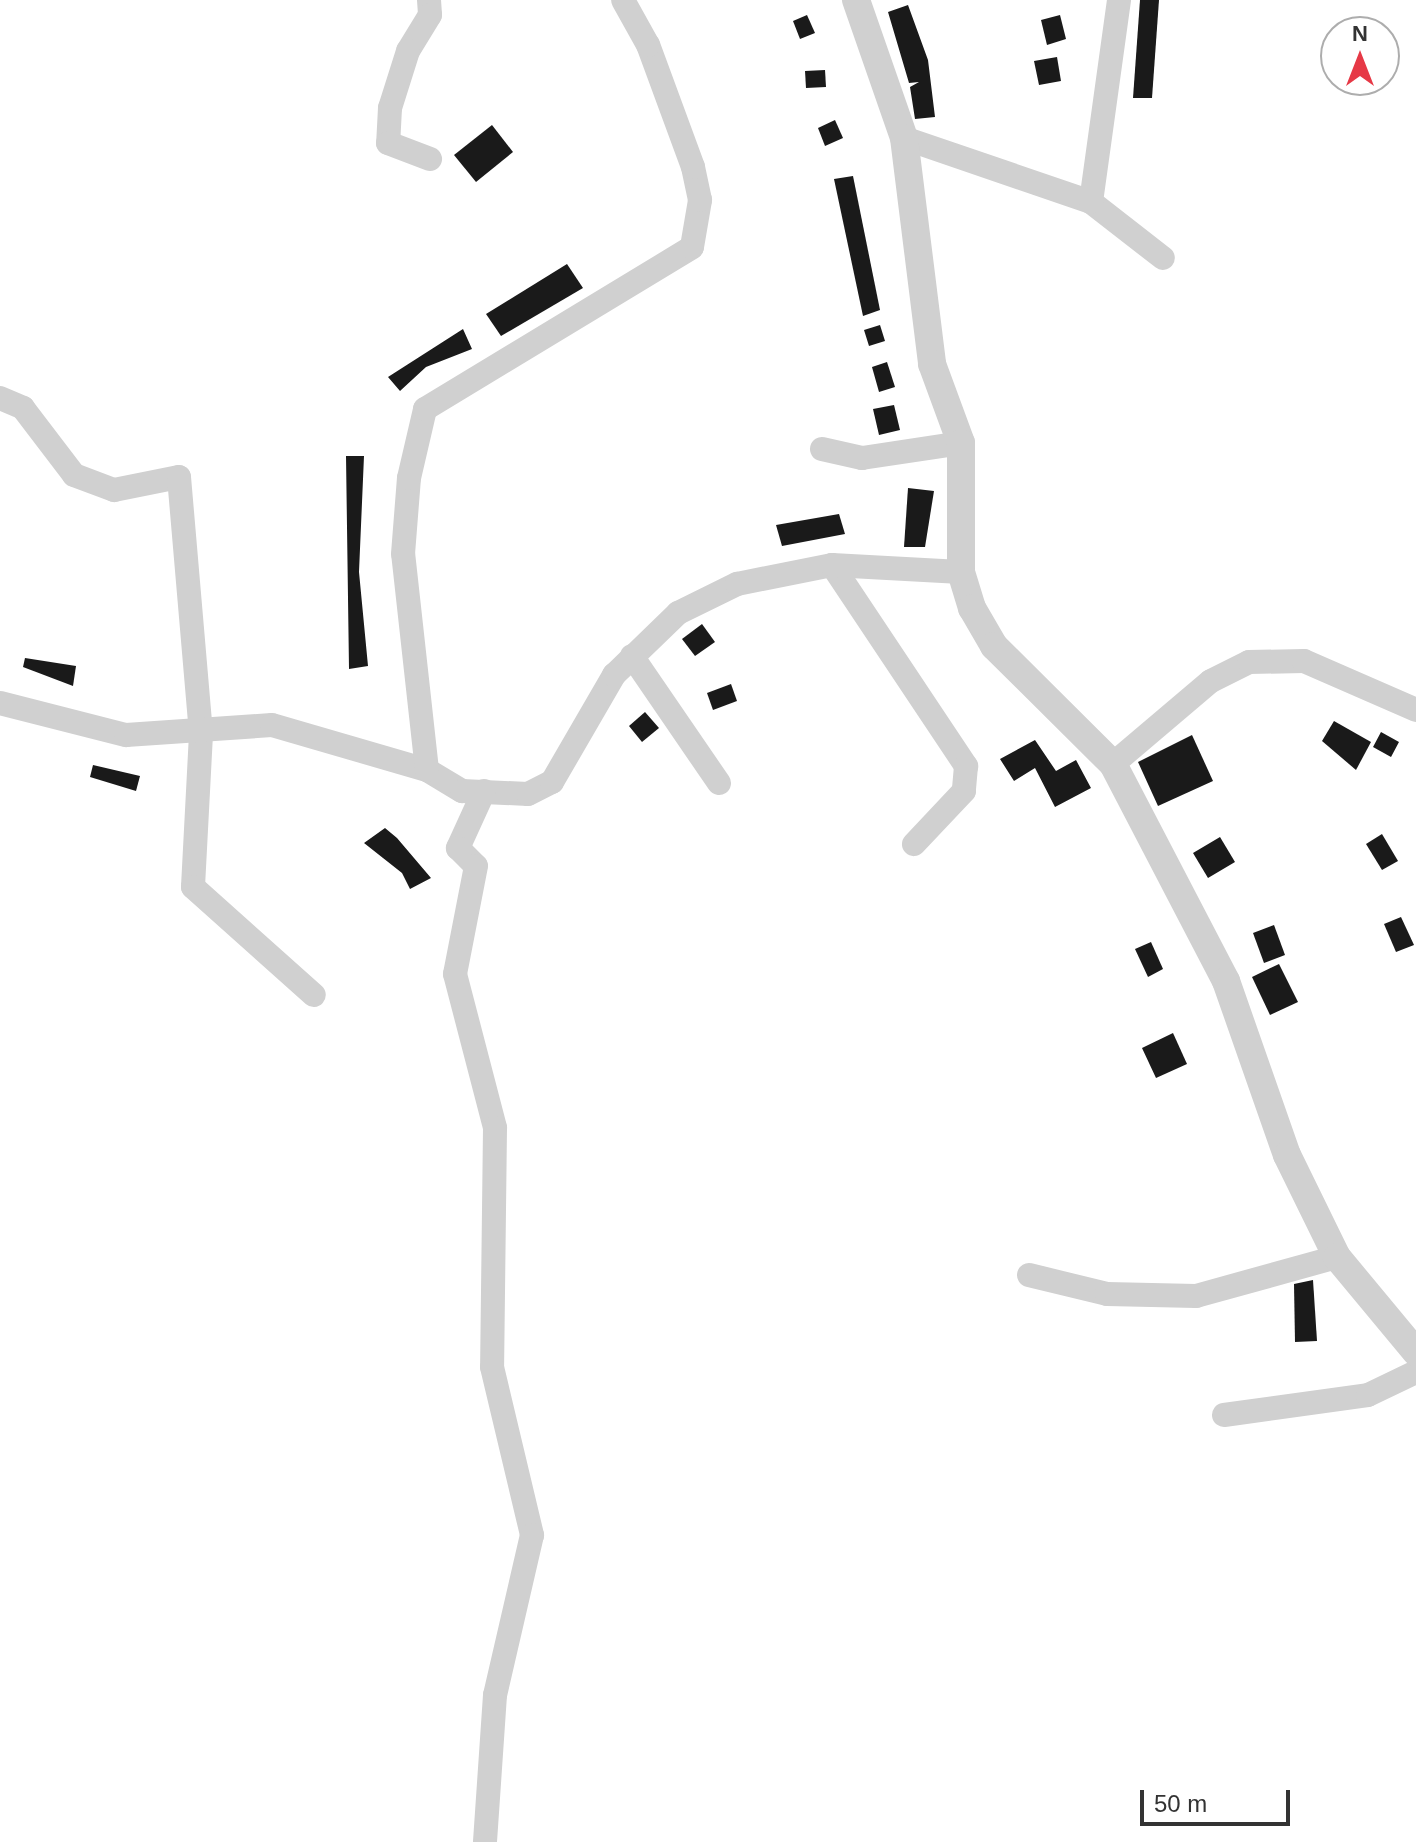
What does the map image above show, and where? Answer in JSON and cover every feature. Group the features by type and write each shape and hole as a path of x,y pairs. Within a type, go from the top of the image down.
{"street":[{"path":"429,0 430,15 408,51 390,108 388,143 430,159"},
{"path":"427,770 403,554 409,478 425,409 692,247 700,200 693,167 648,45 623,0"},
{"path":"856,0 904,138 932,364 961,443 961,572 994,646 1113,764 1226,981 1287,1155 1337,1257 1416,1352"},
{"path":"1091,202 1119,0"},
{"path":"904,138 1091,202 1163,258"},
{"path":"0,398 23,408 74,475 114,490 179,477 201,734 193,887 314,995"},
{"path":"822,449 862,458 961,443"},
{"path":"0,703 126,735 201,734 272,725 427,770 462,791 528,794 552,782 594,703 632,656 678,613 737,584 832,565 961,572"},
{"path":"832,565 966,766 964,791 914,844"},
{"path":"632,656 719,783"},
{"path":"1113,764 1211,681 1249,662 1304,661 1416,710"},
{"path":"484,791 458,848 476,866 455,974 495,1128 492,1367 532,1535 495,1695 485,1842"},
{"path":"1029,1275 1107,1294 1196,1296 1337,1257"},
{"path":"1224,1415 1368,1395 1416,1372"}],"building":[{"path":"1140,0 1159,0 1152,98 1133,98"},
{"path":"908,5 928,60 935,117 915,119 910,87 919,82 909,83 888,12"},
{"path":"807,15 815,33 800,39 793,21"},
{"path":"1060,15 1066,39 1047,45 1041,20"},
{"path":"1057,57 1061,81 1039,85 1034,61"},
{"path":"825,70 826,87 806,88 805,71"},
{"path":"835,120 843,138 825,146 818,128"},
{"path":"492,125 513,152 476,182 454,155"},
{"path":"853,176 880,310 863,316 834,179"},
{"path":"567,264 583,288 501,336 486,314"},
{"path":"880,325 885,341 869,346 864,330"},
{"path":"463,329 472,349 426,367 400,391 388,377"},
{"path":"887,362 895,387 879,392 872,367"},
{"path":"894,405 900,430 879,435 873,409"},
{"path":"346,456 364,456 359,572 368,666 349,669"},
{"path":"908,488 934,491 925,547 904,547"},
{"path":"839,514 845,534 782,546 776,525"},
{"path":"702,624 715,642 695,656 682,639"},
{"path":"25,658 76,666 73,686 23,667"},
{"path":"731,684 737,701 713,710 707,693"},
{"path":"645,712 659,728 642,742 629,726"},
{"path":"1334,721 1371,742 1356,770 1322,741"},
{"path":"1381,732 1399,742 1391,757 1373,747"},
{"path":"1192,735 1213,781 1158,806 1138,762"},
{"path":"1035,740 1056,771 1076,760 1091,788 1055,807 1035,768 1014,781 1000,759"},
{"path":"93,765 140,776 136,791 90,777"},
{"path":"385,828 431,878 410,889 402,873 364,843"},
{"path":"1382,834 1398,861 1382,870 1366,844"},
{"path":"1220,837 1235,862 1208,878 1193,853"},
{"path":"1401,917 1414,945 1396,952 1384,924"},
{"path":"1274,925 1285,955 1264,963 1253,933"},
{"path":"1151,942 1163,969 1148,977 1135,949"},
{"path":"1279,964 1298,1002 1270,1015 1252,977"},
{"path":"1173,1033 1187,1064 1156,1078 1142,1048"},
{"path":"1313,1280 1317,1341 1295,1342 1294,1284"}]}
